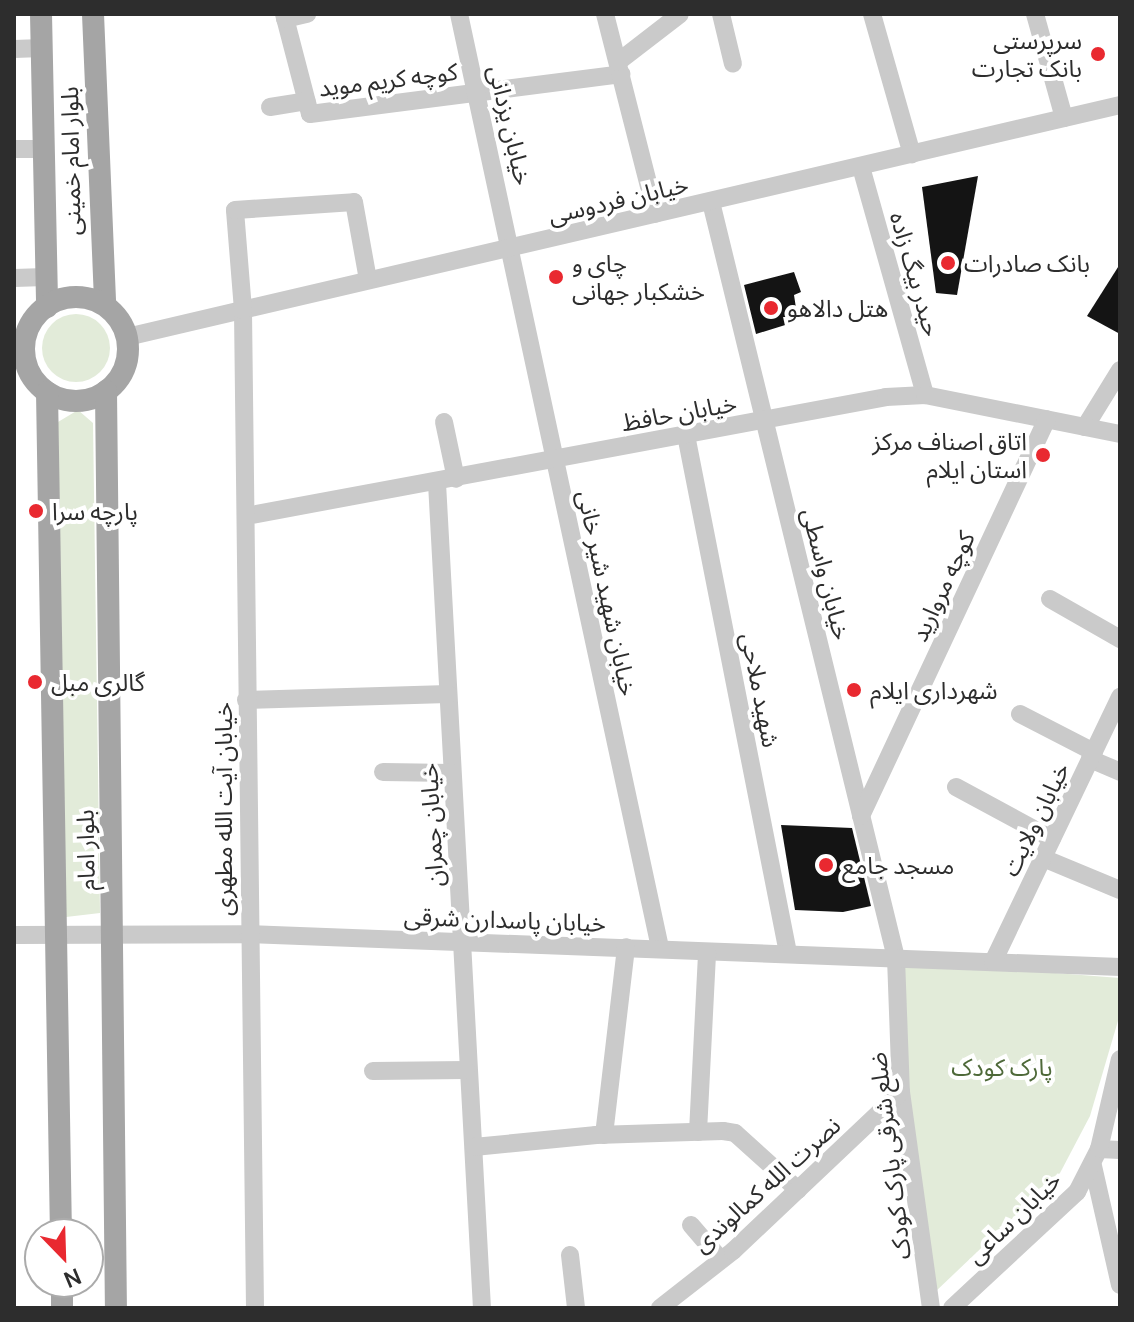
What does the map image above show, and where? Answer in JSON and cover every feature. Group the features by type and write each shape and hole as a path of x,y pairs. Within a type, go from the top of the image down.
{"main road":[{"name":"بلوار امام خمینی","path":"41,14 47,307"},
{"name":"بلوار امام خمینی","path":"93,14 99,264 105,305"},
{"path":"75,297 105,305 127,337 123,370 106,391 76,401 47,392 35,381 19,350 30,326 47,307 75,297"},
{"name":"بلوار امام","path":"106,391 116,1308"},
{"name":"بلوار امام","path":"47,392 61,1218"}],"street":[{"path":"284,16 307,14"},
{"name":"خیابان یزدانی","path":"459,14 480,92 513,248"},
{"path":"605,14 656,214"},
{"path":"480,92 620,68 680,14"},
{"path":"721,14 733,64"},
{"path":"872,14 912,154"},
{"path":"1035,14 1064,118"},
{"name":"کوچه کریم موید","path":"284,16 310,114 480,92"},
{"path":"14,49 42,48"},
{"path":"270,107 307,101"},
{"name":"خیابان فردوسی","path":"127,337 1120,105"},
{"path":"14,149 43,149"},
{"name":"حیدر بیگ زاده","path":"861,167 925,395"},
{"name":"خیابان آیت الله مطهری","path":"255,1308 248,934 243,310 235,210 354,202 368,280"},
{"name":"خیابان واسطی","path":"711,202 896,958"},
{"name":"خیابان شهید شیر خانی","path":"513,248 554,460 660,948"},
{"path":"14,278 45,277"},
{"path":"1085,427 1120,370"},
{"name":"خیابان حافظ","path":"246,516 765,420 925,395 1120,434"},
{"name":"کوچه مروارید","path":"861,816 1047,419"},
{"name":"خیابان چمران","path":"444,422 448,694 466,1070 474,1147 482,1308"},
{"name":"شهید ملاحی","path":"686,435 788,953"},
{"path":"1050,599 1120,639"},
{"path":"246,700 448,694"},
{"name":"خیابان ولایت","path":"993,962 1120,697"},
{"path":"1020,714 1120,772"},
{"path":"383,772 452,773"},
{"path":"956,787 1052,839"},
{"path":"1043,858 1120,890"},
{"name":"خیابان پاسدارن شرقی","path":"14,935 112,932 248,934 1120,967"},
{"path":"604,1135 626,947"},
{"path":"698,1132 707,952"},
{"name":"ضلع شرقی پارک کودک","path":"896,958 901,1092 928,1305"},
{"name":"خیابان ساعی","path":"952,1308 1051,1220 1096,1157 1120,1059"},
{"path":"373,1071 466,1070"},
{"name":"نصرت الله کمالوندی","path":"660,1308 721,1260 901,1092"},
{"path":"474,1147 604,1135 735,1133 798,1190"},
{"path":"1119,1272 1096,1157 1120,1150"},
{"path":"691,1225 721,1260"},
{"path":"570,1255 576,1308"}],"green space":[{"path":"76,314 89,316 100,324 108,335 108,361 100,372 89,380 76,382 63,380 52,372 44,361 42,348 44,335 52,324 63,316"},
{"path":"78,410 93,423 100,913 66,917 58,422"},
{"name":"پارک کودک","path":"900,961 1120,978 1120,1014 1090,1116 1060,1173 934,1293 904,1091"}],"building":[{"name":"بانک صادرات","path":"978,176 957,295 936,293 922,187"},
{"path":"1120,264 1120,334 1087,316"},
{"name":"هتل دالاهو","path":"794,272 801,292 794,295 798,321 756,334 744,285"},
{"name":"مسجد جامع","path":"781,825 852,828 871,906 843,912 795,910"}],"place":[{"name":"سرپرستی بانک تجارت","path":"1098,54"},
{"name":"بانک صادرات","path":"948,263"},
{"name":"چای و خشکبار جهانی","path":"556,277"},
{"name":"هتل دالاهو","path":"771,308"},
{"name":"اتاق اصناف مرکز استان ایلام","path":"1043,455"},
{"name":"پارچه سرا","path":"36,511"},
{"name":"گالری مبل","path":"35,682"},
{"name":"شهرداری ایلام","path":"854,690"},
{"name":"مسجد جامع","path":"826,865"}]}
